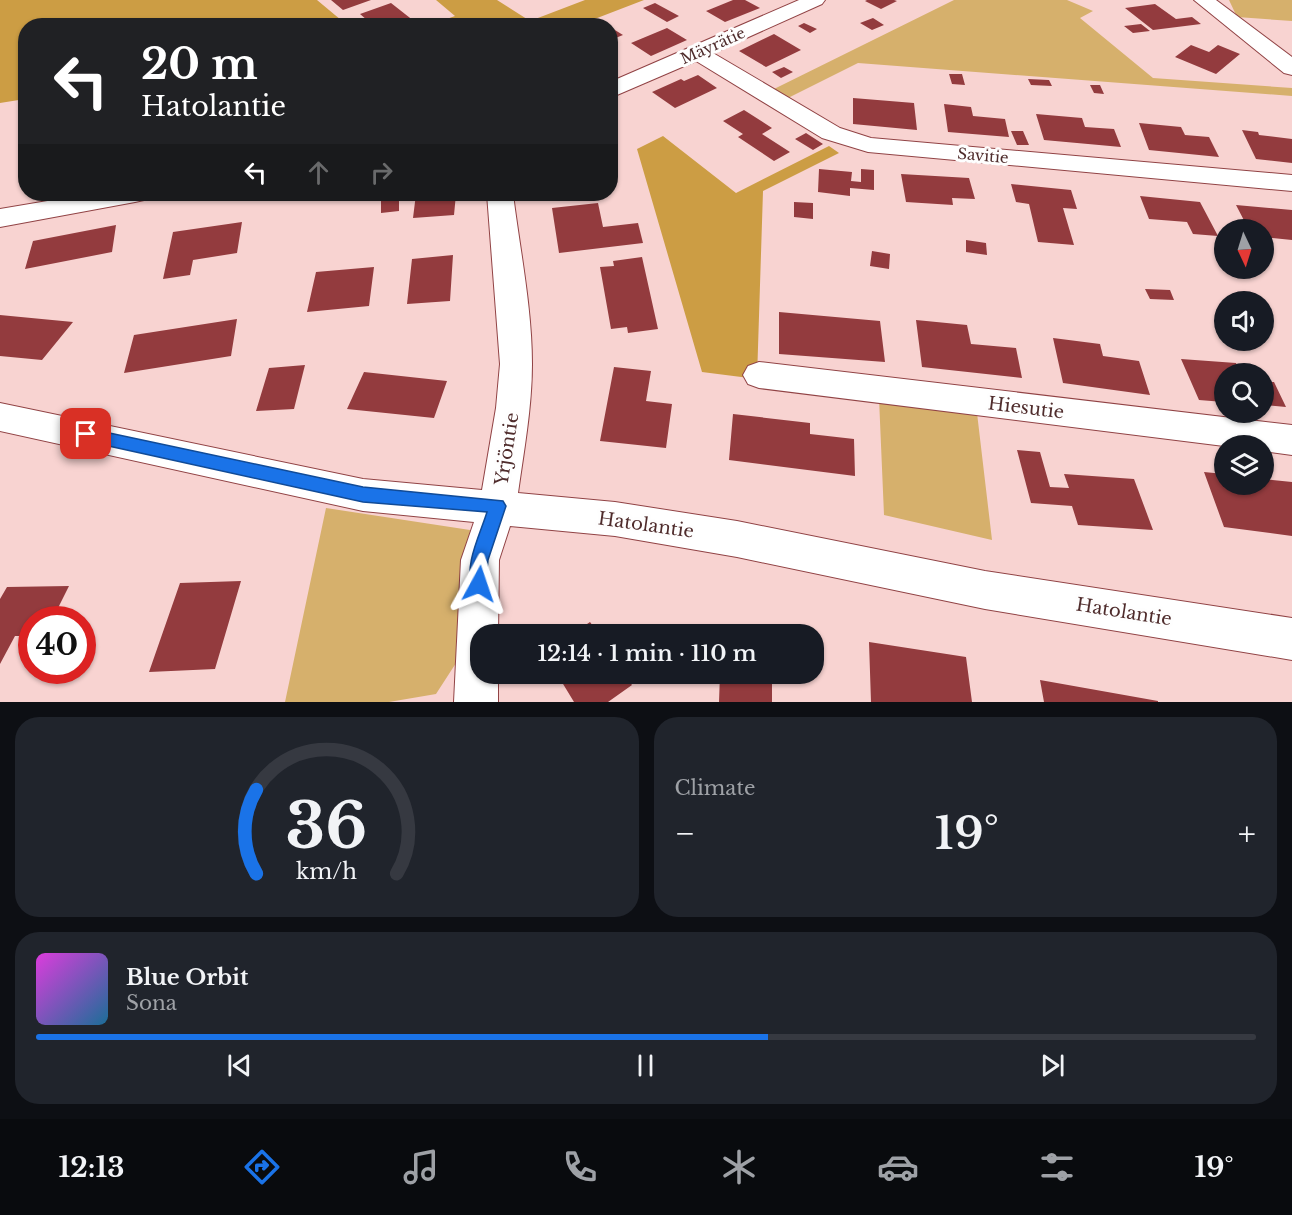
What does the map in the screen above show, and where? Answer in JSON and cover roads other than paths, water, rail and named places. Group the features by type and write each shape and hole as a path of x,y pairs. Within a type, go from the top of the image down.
{"street":[{"name":"Mäyrätie","path":"618,88 815,0"},
{"path":"1204,0 1292,68"},
{"name":"Savitie","path":"698,53 831,133 868,145 1292,183"},
{"path":"0,218 96,201"},
{"name":"Yrjöntie","path":"476,702 480,560 498,506 513,408 516,364 501,201"},
{"name":"Hiesutie","path":"759,375 1292,440"},
{"name":"Hatolantie","path":"0,417 363,495 498,506 615,519 737,539 985,590 1292,639"}]}
